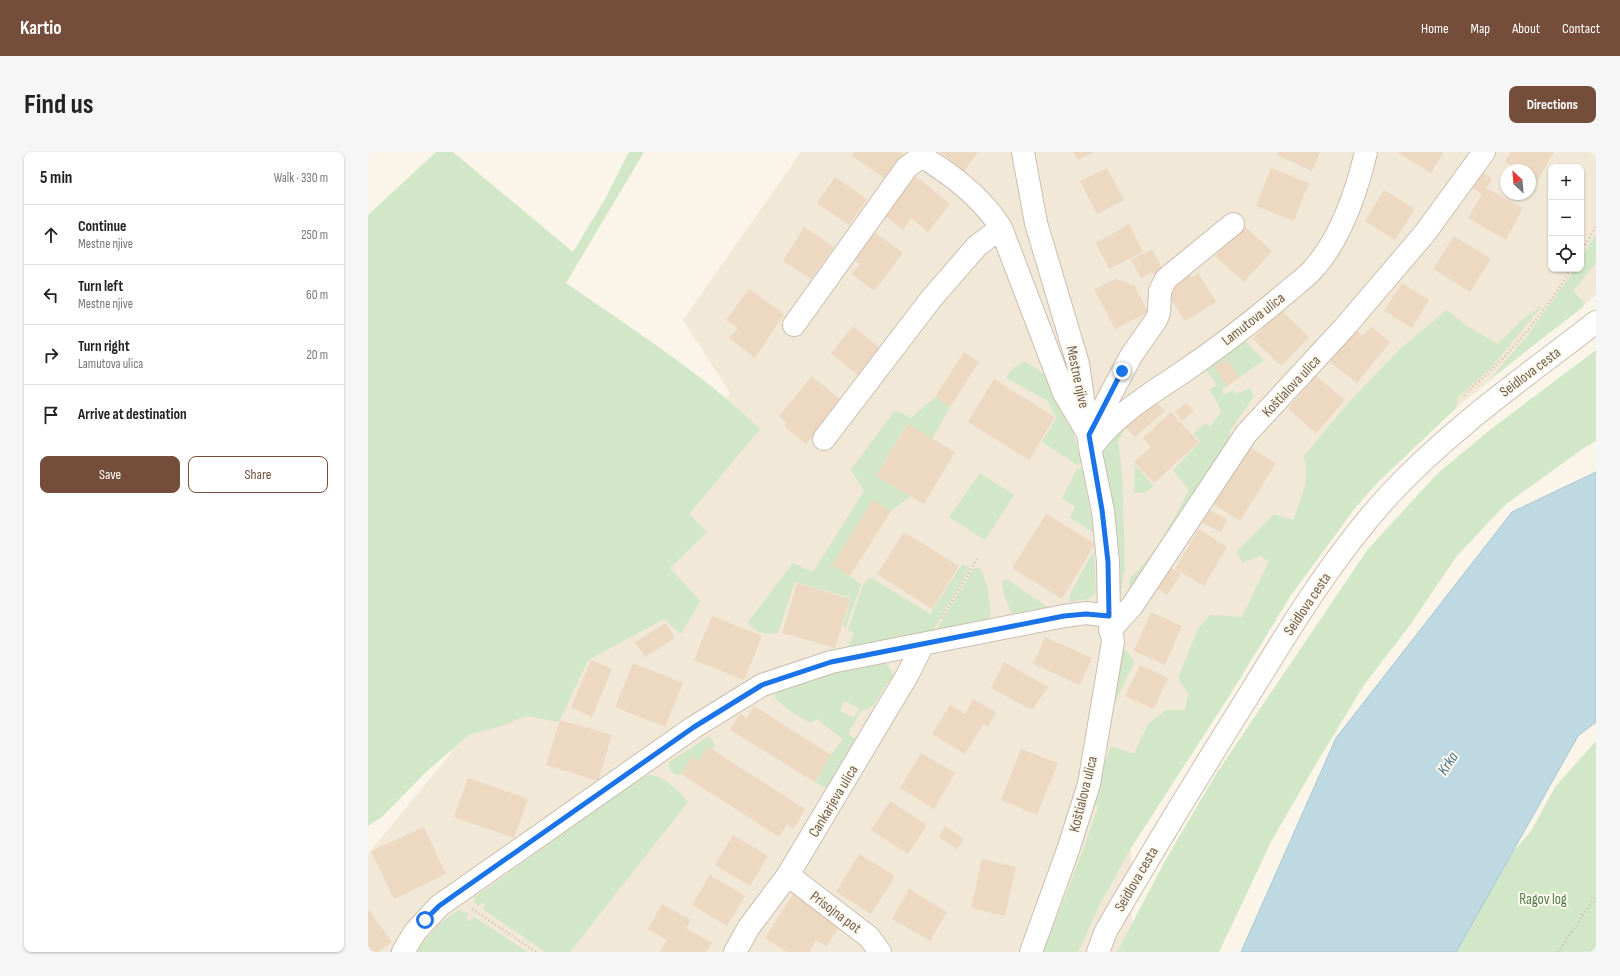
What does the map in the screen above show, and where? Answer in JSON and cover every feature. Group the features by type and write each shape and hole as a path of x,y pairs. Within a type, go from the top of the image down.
{"street":[{"name":"Mestne njive","path":"1023,152 1036,223 1078,364 1107,547 1110,623"},
{"name":"Lamutova ulica","path":"1090,441 1125,411 1185,371 1264,312 1315,268 1335,236 1352,202 1366,152"},
{"name":"Koštialova ulica","path":"1031,952 1068,850 1089,784 1113,642 1110,623 1132,606 1246,434 1344,328 1425,233 1484,152"},
{"path":"794,325 907,167 920,158 926,159 976,196 1001,228 1064,393 1090,441"},
{"path":"1090,441 1130,356 1156,320 1159,313 1160,291 1166,279 1234,224"},
{"path":"824,439 931,300 977,246 1001,228"},
{"name":"Seidlova cesta","path":"1098,952 1106,931 1180,804 1280,644 1329,570 1359,531 1388,496 1417,467 1476,414 1596,322"},
{"path":"403,952 415,932 439,906 689,731 757,688 776,679 831,662 1064,616 1086,614 1110,623"},
{"name":"Cankarjeva ulica","path":"735,952 749,927 788,875 904,681 923,644"},
{"name":"Prisojna pot","path":"788,875 869,937 875,943 880,952"}],"path":[{"path":"1584,247 1596,226"},
{"path":"1461,398 1491,372 1516,343 1562,284 1569,272"},
{"path":"941,620 977,559"},
{"path":"1558,952 1596,896"},
{"path":"469,907 536,952"}],"shaded area":[{"path":"801,152 1596,152 1596,295 1456,408 1378,482 1355,508 1291,595 1233,690 1131,848 1132,952 368,952 368,854 502,691 730,393 683,320"}],"green space":[{"path":"436,152 453,152 573,252 605,199 629,152 644,152 566,283 691,370 760,429 689,514 707,532 670,568 700,601 681,634 664,619 588,660 559,722 527,716 501,726 469,735 426,772 382,817 368,826 368,215"},
{"path":"1596,234 1596,263 1573,291 1585,303 1583,307 1490,379 1528,335 1573,272 1584,272 1584,254"},
{"path":"1543,305 1489,370 1458,397 1456,408 1378,482 1355,508 1291,595 1233,690 1131,848 1101,902 1078,952 1043,952 1082,853 1098,807 1091,801 1111,746 1134,754 1148,724 1166,710 1185,710 1188,693 1178,678 1198,629 1210,615 1242,617 1269,561 1260,556 1242,563 1237,551 1274,514 1293,520 1306,481 1306,465 1304,456 1348,403 1401,348 1447,310 1465,325 1498,344 1521,321"},
{"path":"1242,338 1264,360 1239,378 1227,359 1215,367 1227,386 1222,389 1224,395 1234,390 1235,394 1250,388 1254,396 1230,431 1228,450 1128,601 1130,578 1156,548 1189,490 1173,470 1200,442 1194,433 1206,423 1210,427 1221,412 1216,400 1209,390 1217,385 1204,367"},
{"path":"1596,350 1596,441 1505,505 1456,557 1410,625 1364,685 1316,764 1272,840 1219,952 1117,952 1165,861 1216,774 1368,549 1438,473 1490,430"},
{"path":"1025,361 1055,382 1070,420 1081,462 1077,465 1042,442 1057,417 1048,401 1006,378 1013,368"},
{"path":"935,397 950,407 932,439 907,424 876,476 911,496 891,511 833,565 861,584 846,627 843,626 851,598 795,582 778,633 768,634 754,629 748,622 793,563 813,572 864,491 851,470 895,410 911,418"},
{"path":"1122,425 1125,427 1118,442 1122,471 1125,568 1119,599 1118,554 1111,502 1101,458 1105,447"},
{"path":"1135,465 1154,486 1144,493 1134,493"},
{"path":"1082,468 1094,533 1070,518 1075,506 1062,499 1077,469"},
{"path":"980,473 1014,495 985,540 949,517"},
{"path":"1094,550 1096,593 1088,599 1070,602 1070,594"},
{"path":"962,564 970,568 932,632 870,645 848,647 854,633 848,630 863,585 870,577 930,614"},
{"path":"974,568 979,568 987,585 990,600 990,619 983,622 937,629"},
{"path":"1004,580 1008,580 1049,608 1023,613 1011,613 1004,594 1002,583"},
{"path":"1121,645 1135,661 1107,719"},
{"path":"878,661 888,665 894,676 893,681 888,681 873,706 865,710 862,709 848,734 860,742 830,791 815,782 831,755 843,739 817,719 811,723 796,715 782,705 774,696 778,691 866,662","holes":["844,701 859,708 854,718 840,711"]},
{"path":"710,736 715,746 712,750 708,747 698,761 692,757 681,774 678,775 670,770 669,762"},
{"name":"Ragov log","path":"1596,741 1596,952 1448,952 1494,874 1531,831 1555,787"},
{"path":"649,775 665,781 688,802 570,952 545,952 483,909 486,905 482,903 478,906 474,902 475,897 641,778"},
{"path":"459,910 469,914 466,918 470,922 474,917 528,952 415,952 440,923"}],"water":[{"name":"Krka","path":"1596,472 1596,722 1578,736 1456,952 1241,952 1336,738 1512,512"}],"building":[{"path":"855,152 900,152 904,155 884,178 852,156"},
{"path":"940,152 978,152 964,171"},
{"path":"1073,152 1094,152 1078,160"},
{"path":"1278,152 1320,152 1312,171 1277,155"},
{"path":"1397,152 1444,152 1431,173"},
{"path":"1511,152 1554,152 1537,181 1536,164 1508,164 1505,162"},
{"path":"1107,168 1124,200 1097,214 1080,181"},
{"path":"1271,168 1309,183 1294,221 1256,206"},
{"path":"1481,171 1492,179 1486,188 1500,196 1500,200 1508,200 1523,208 1506,240 1468,218 1482,194 1470,186"},
{"path":"914,175 950,204 928,232 911,218 903,230 883,214"},
{"path":"835,177 867,199 849,225 817,203"},
{"path":"1384,190 1415,209 1395,240 1365,221"},
{"path":"1129,224 1143,252 1109,269 1096,243"},
{"path":"1243,225 1272,251 1244,282 1215,256 1222,249 1218,246"},
{"path":"804,227 834,247 811,279 783,261"},
{"path":"872,230 903,253 874,291 852,274 860,264 851,258"},
{"path":"1454,236 1491,259 1470,292 1433,269"},
{"path":"1152,249 1164,272 1155,277 1152,272 1141,278 1131,260"},
{"path":"1188,272 1191,278 1198,273 1216,302 1185,321 1167,293 1174,289 1170,284"},
{"path":"1116,279 1134,285 1148,312 1115,329 1094,289"},
{"path":"1402,283 1429,300 1412,328 1384,311"},
{"path":"749,289 784,314 755,358 729,338 738,328 726,320"},
{"path":"1281,310 1309,337 1281,366 1253,339"},
{"path":"853,326 881,349 859,376 831,353"},
{"path":"1371,327 1390,342 1357,383 1330,362 1356,330 1363,336"},
{"path":"964,352 979,362 950,407 935,397"},
{"path":"1227,359 1239,378 1227,386 1215,367"},
{"path":"812,376 841,400 806,444 785,427 786,422 779,416"},
{"path":"1316,376 1345,400 1316,433 1288,409"},
{"path":"994,379 1055,417 1029,460 968,422"},
{"path":"1157,403 1165,411 1135,437 1125,427 1141,411 1143,414"},
{"path":"1186,403 1194,411 1182,421 1175,412"},
{"path":"1171,412 1199,442 1154,483 1134,462 1151,447 1143,438"},
{"path":"908,424 955,452 924,504 876,476"},
{"path":"1249,447 1276,463 1240,521 1213,504"},
{"path":"873,500 891,511 850,576 832,565"},
{"path":"1208,509 1227,519 1221,532 1202,523"},
{"path":"1046,514 1095,544 1062,599 1012,568"},
{"path":"1199,529 1227,547 1204,586 1175,569"},
{"path":"904,532 959,566 932,609 877,574"},
{"path":"1166,565 1181,574 1167,595 1153,586"},
{"path":"797,583 850,599 835,648 782,633"},
{"path":"1151,612 1182,626 1165,665 1134,651"},
{"path":"712,616 762,636 744,680 694,660"},
{"path":"666,623 675,638 645,657 635,642"},
{"path":"1045,637 1092,658 1080,685 1033,664"},
{"path":"591,660 612,669 592,717 571,707"},
{"path":"1004,662 1048,687 1032,710 991,688"},
{"path":"633,663 683,683 665,727 615,707"},
{"path":"1140,665 1168,678 1154,709 1125,696"},
{"path":"973,699 996,712 988,727 983,724 965,754 932,734 950,705 965,714"},
{"path":"754,706 831,755 815,782 730,730 740,714 747,718"},
{"path":"560,720 612,735 598,781 546,765"},
{"path":"708,747 805,809 793,829 787,824 779,837 681,774 692,757 698,761"},
{"path":"1021,749 1058,763 1037,815 1001,800"},
{"path":"921,753 955,773 934,809 900,788"},
{"path":"468,778 528,799 514,838 454,817"},
{"path":"890,801 927,825 908,854 871,830"},
{"path":"945,826 964,839 957,849 939,837"},
{"path":"424,827 446,874 394,899 371,851"},
{"path":"733,835 768,856 750,886 715,865"},
{"path":"859,854 895,876 871,914 836,892"},
{"path":"982,859 1016,867 1005,916 971,908"},
{"path":"710,875 745,896 727,926 692,905"},
{"path":"909,889 947,912 930,941 892,919"},
{"path":"793,894 841,923 827,946 816,940 809,952 787,952 765,938"},
{"path":"662,904 691,920 686,928 712,943 706,952 660,952 667,940 648,929"},
{"path":"368,909 392,942 378,952 368,952"}],"route":[{"path":"425,920 439,906 694,727 762,685 776,679 831,662 971,634 1004,629 1064,616 1086,614 1109,616 1108,562 1102,510 1090,448 1089,435 1122,371"}]}
